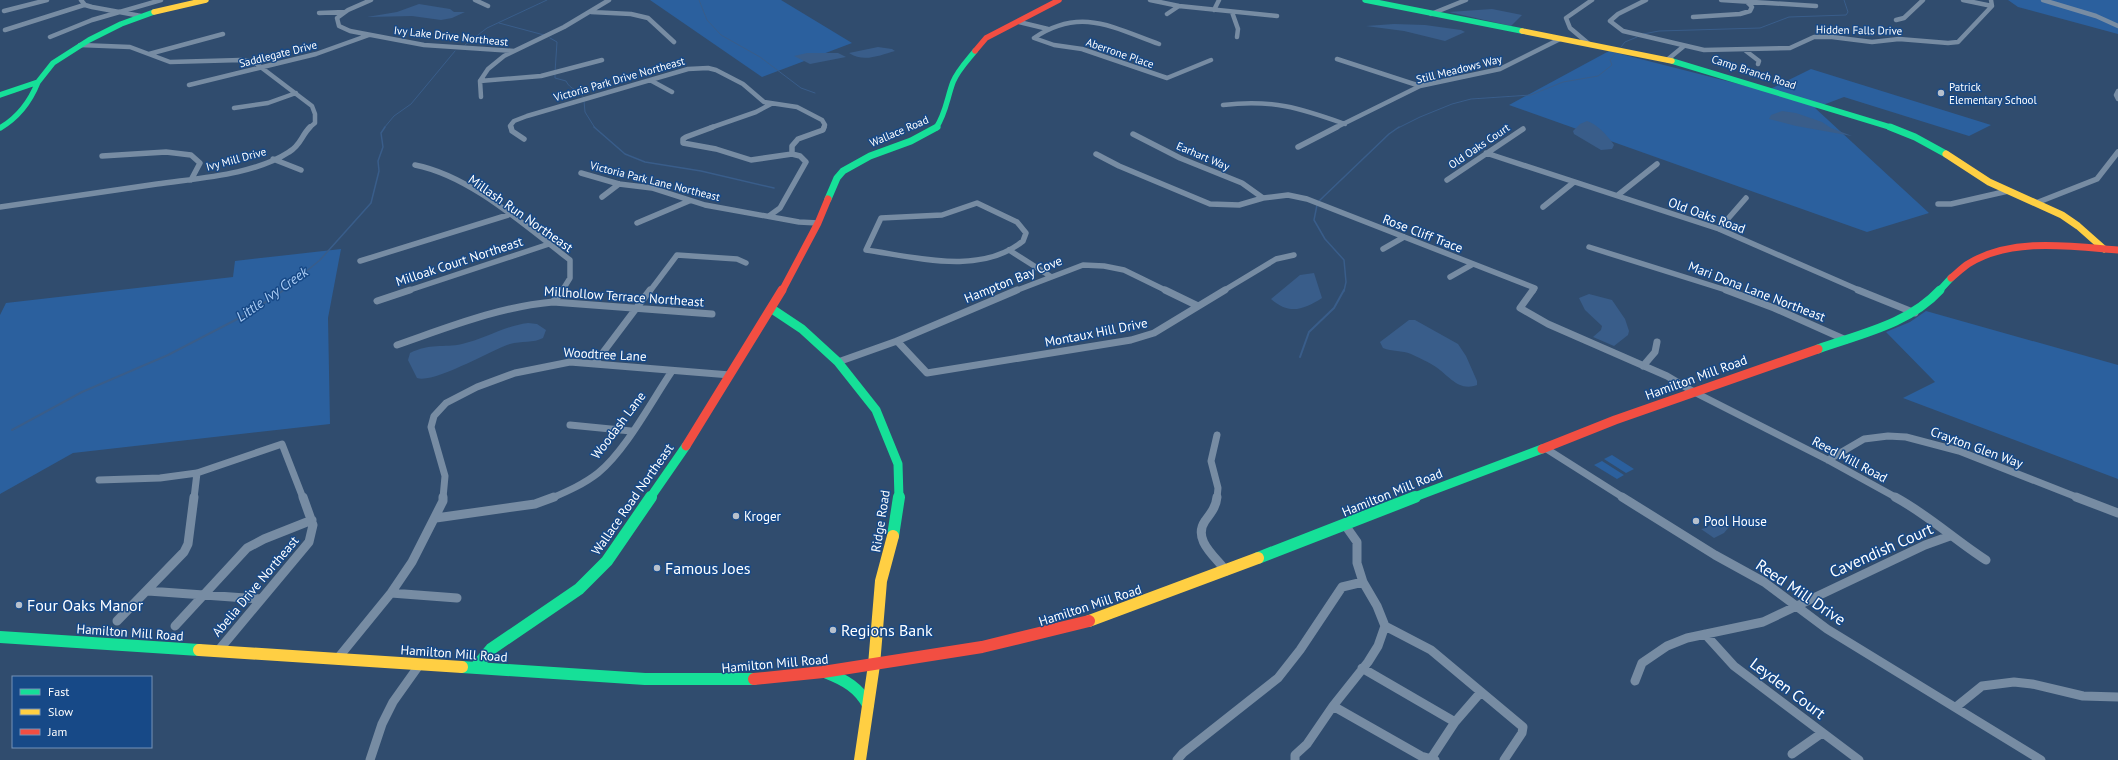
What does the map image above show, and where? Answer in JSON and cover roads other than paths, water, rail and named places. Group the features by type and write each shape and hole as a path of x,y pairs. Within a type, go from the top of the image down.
{"street":[{"path":"4,11 47,0"},
{"path":"81,0 84,5"},
{"path":"50,36 118,12 161,0"},
{"path":"0,128 25,111 37,84 48,68 80,44 110,28 141,16 172,7 206,0"},
{"path":"319,13 345,12 372,0"},
{"path":"475,0 488,6"},
{"path":"481,97 480,81 488,69 514,52 564,28 609,0"},
{"name":"Wallace Road","path":"772,309 818,223 837,178 842,171 870,156 911,141 936,129 944,116 953,82 959,70 986,38 1059,0"},
{"path":"1150,0 1179,6 1277,16"},
{"path":"1214,10 1219,0"},
{"name":"Camp Branch Road","path":"1365,0 1590,46 1672,58 1915,136 1933,145 1989,182 2062,215 2078,226 2104,249"},
{"path":"1431,14 1466,0"},
{"path":"1590,46 1570,28 1566,18 1592,0"},
{"name":"Hidden Falls Drive","path":"1646,0 1618,14 1610,21 1623,31 1704,50 1790,48 1814,37 1832,37 1872,42 1898,39 1948,43 1958,42 1992,6"},
{"path":"1721,0 1816,6"},
{"path":"1896,20 1904,18 1923,0"},
{"path":"1963,0 1992,6 1991,0"},
{"path":"2044,0 2096,16 2118,26"},
{"path":"1693,17 1740,14 1750,11 1752,7 1747,2"},
{"path":"5,30 84,5 141,16"},
{"path":"1167,14 1179,6"},
{"name":"Ivy Lake Drive Northeast","path":"345,12 337,18 339,26 350,31 424,45 514,52"},
{"path":"591,12 631,14 648,18 674,42"},
{"path":"1232,12 1238,29 1237,37"},
{"name":"Aberrone Place","path":"1159,44 1098,23 1085,21 1064,23 1048,29 1034,38 1054,45 1082,49 1167,78 1211,60"},
{"path":"1019,22 1048,29"},
{"path":"149,54 223,34"},
{"name":"Saddlegate Drive","path":"189,86 316,54 369,34"},
{"name":"Still Meadows Way","path":"1298,147 1420,86 1500,69 1560,39"},
{"name":"Ivy Mill Drive","path":"0,207 191,180 257,166 299,145 303,134 315,123 315,114 312,106 263,67 254,62 241,60 170,62 123,46 80,44"},
{"path":"1672,58 1684,46"},
{"path":"1746,50 1757,58 1759,61 1758,64"},
{"path":"1337,59 1420,86"},
{"path":"480,81 541,76 602,60"},
{"name":"Victoria Park Drive Northeast","path":"524,139 512,131 510,126 514,121 688,69 708,68 716,70 743,84 759,99 771,104 797,107 822,120 825,125 823,130 798,139 792,146 792,154"},
{"path":"650,80 672,92"},
{"path":"0,95 22,86 37,84"},
{"path":"2118,92 2116,94 2118,99"},
{"path":"234,108 268,103 296,93"},
{"path":"1223,105 1247,102 1276,102 1299,107 1345,124"},
{"path":"769,216 780,208 803,168 806,162 800,156 792,154 751,160 716,149 692,146 683,143 682,139 756,112 771,104"},
{"name":"Old Oaks Court","path":"1447,180 1523,129"},
{"name":"Earhart Way","path":"1133,134 1180,158 1242,183 1264,198"},
{"path":"102,156 166,152 191,155 200,162 191,180"},
{"path":"2036,203 2097,179 2118,152"},
{"name":"Old Oaks Road","path":"1486,153 1719,229 1780,255 1820,275 1915,313"},
{"name":"Rose Cliff Trace","path":"1096,154 1119,166 1210,204 1227,206 1264,198 1288,196 1307,199 1535,288 1520,308 1548,324 1667,376 1694,392"},
{"path":"273,159 301,170"},
{"path":"1618,195 1657,164"},
{"name":"Millash Run Northeast","path":"415,165 431,167 478,193 570,260 573,269 571,277 566,286 553,302"},
{"name":"Victoria Park Lane Northeast","path":"581,173 619,184 652,188 688,201 799,222 818,223"},
{"path":"1543,207 1574,182"},
{"path":"602,197 619,184"},
{"path":"1938,204 1951,204 2008,191"},
{"path":"1719,229 1746,198"},
{"path":"637,223 688,201"},
{"path":"977,203 1020,224 1025,232 1026,238 1020,245 1009,250 982,259 961,261 866,250 881,218 927,219 948,216 977,203"},
{"path":"360,261 508,215"},
{"path":"1383,249 1404,237"},
{"name":"Milloak Court Northeast","path":"376,301 549,244"},
{"name":"Mari Dona Lane Northeast","path":"1589,247 1710,284 1846,340"},
{"name":"Hamilton Mill Road","path":"0,637 218,650 613,677 717,681 761,679 823,672 984,647 1038,635 1096,619 1345,526 1458,479 1545,448 1615,420 1769,364 1846,340 1915,313 1927,304 1965,265 1987,256 2028,248 2118,250"},
{"path":"1009,250 1050,276"},
{"path":"595,363 676,255 736,259 746,263"},
{"name":"Montaux Hill Drive","path":"897,341 927,373 1131,340 1154,333 1276,259 1294,255"},
{"path":"1450,277 1473,264"},
{"name":"Hampton Bay Cove","path":"838,362 897,341 1050,276 1083,265 1104,266 1124,270 1198,306"},
{"name":"Millhollow Terrace Northeast","path":"397,345 516,305 553,302 712,314"},
{"name":"Ridge Road","path":"772,309 802,329 838,362 876,410 898,464 899,500 893,535 881,581 874,665 860,760"},
{"name":"Wallace Road Northeast","path":"475,668 490,649 579,589 607,561 698,428 772,309"},
{"path":"1643,366 1655,352 1657,342"},
{"name":"Woodtree Lane","path":"338,658 391,593 412,562 436,518 443,501 445,476 431,426 434,416 438,410 455,398 515,373 554,364 595,363 730,375"},
{"name":"Woodash Lane","path":"436,518 521,507 548,500 587,480 604,466 631,431 672,370"},
{"name":"Reed Mill Road","path":"1694,392 1828,460 1912,506 1950,536 1986,560"},
{"path":"570,425 631,431"},
{"path":"1216,435 1211,455 1211,465 1218,483 1216,505 1203,524 1200,534 1202,541 1227,571"},
{"name":"Crayton Glen Way","path":"1828,460 1859,440 1878,436 1903,436 1936,444 1968,455 2118,513"},
{"name":"Abelia Drive Northeast","path":"99,480 155,480 197,473 282,444 314,528 309,544 218,650"},
{"name":"Reed Mill Drive","path":"1545,448 1715,554 1764,582 1827,629 2041,760"},
{"path":"117,621 176,562 188,544 197,473"},
{"path":"175,626 247,548 264,539 312,520"},
{"path":"1345,526 1357,542 1358,563 1363,582 1377,606 1385,626 1431,650 1523,727 1522,733 1504,760"},
{"name":"Cavendish Court","path":"1635,680 1642,663 1667,646 1687,638 1763,622 1925,545 1950,536"},
{"path":"1177,760 1278,678 1300,650 1342,587 1363,582"},
{"path":"148,591 261,599"},
{"path":"391,593 457,598"},
{"path":"1295,760 1295,755 1307,744 1332,706 1378,646 1385,626"},
{"name":"Leyden Court","path":"1706,634 1734,666 1859,760"},
{"path":"370,760 382,724 394,702 420,664"},
{"path":"1362,668 1454,722"},
{"path":"823,672 853,682 862,692 868,705"},
{"path":"1956,707 1982,686 2014,682 2032,684 2083,696 2118,697"},
{"path":"1332,706 1421,756 1432,759 1454,722 1481,692"},
{"path":"1792,754 1822,732"}],"waterway":[{"name":"Little Ivy Creek","path":"465,45 487,28 547,0"},
{"path":"699,0 707,20 721,35 760,57 801,88 815,93"},
{"path":"1643,34 1659,31 1760,28 1789,17 1846,15 1848,12 1844,0"},
{"path":"499,23 544,35"},
{"path":"1621,47 1625,42 1637,37"},
{"path":"550,38 557,42 555,72"},
{"name":"Little Ivy Creek","path":"384,128 394,116 411,104 455,51"},
{"path":"1398,128 1452,104 1471,99 1531,95 1563,82 1598,76 1612,65 1610,60 1616,53"},
{"path":"555,74 555,78 566,81 584,98"},
{"path":"584,101 585,112 595,128"},
{"name":"Little Ivy Creek","path":"282,291 320,260 371,203 379,171 378,161 383,147 381,133 385,127"},
{"path":"1319,201 1389,134 1399,127"},
{"path":"595,128 625,154 645,162 701,171 774,188"},
{"path":"1317,205 1314,220 1325,239 1344,260 1346,282 1344,291"},
{"name":"Little Ivy Creek","path":"12,430 82,392 168,355 247,314 284,290"},
{"path":"1300,357 1309,332 1334,308 1344,290"}],"place":[{"name":"Patrick Elementary School","path":"1941,93"},
{"name":"Kroger","path":"736,516"},
{"name":"Pool House","path":"1696,521"},
{"name":"Famous Joes","path":"657,568"},
{"name":"Four Oaks Manor","path":"19,605"},
{"name":"Regions Bank","path":"833,630"}]}
